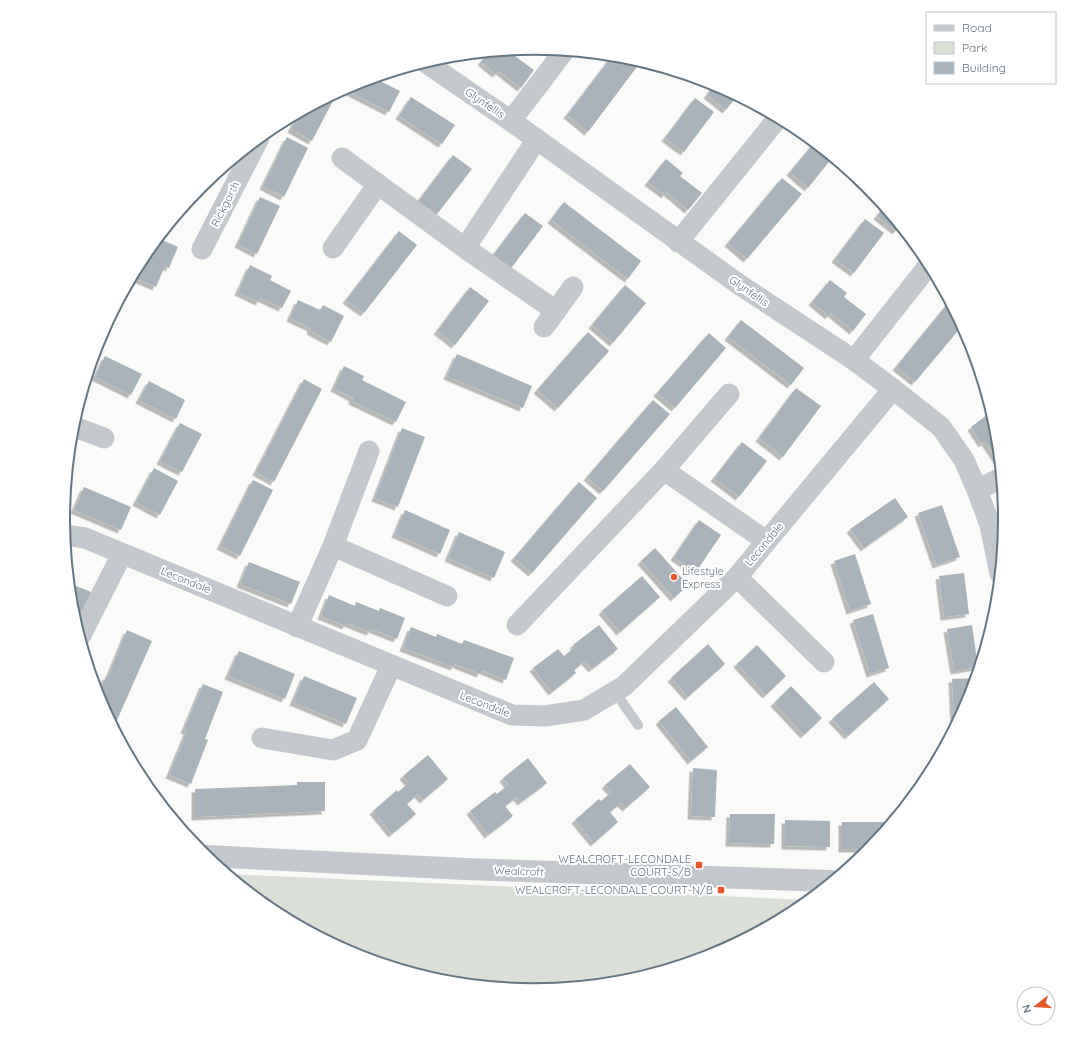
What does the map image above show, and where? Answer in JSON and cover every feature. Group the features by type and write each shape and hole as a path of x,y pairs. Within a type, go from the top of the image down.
{"street":[{"path":"511,120 560,56"},
{"name":"Glynfellis","path":"432,67 511,120 678,242 854,360 940,427 964,460 990,525 996,556"},
{"path":"678,242 775,122"},
{"path":"465,248 537,139"},
{"name":"Rickgarth","path":"202,249 253,151"},
{"path":"342,158 465,248 550,319 573,287"},
{"path":"333,248 378,184"},
{"path":"854,360 925,270"},
{"name":"Lecondale","path":"71,536 85,538 512,716 546,716 584,710 624,686 737,577 893,389"},
{"path":"517,625 664,470 730,394"},
{"path":"79,429 104,438"},
{"path":"297,627 333,546 369,451"},
{"path":"664,470 766,541"},
{"path":"977,490 996,480"},
{"path":"333,546 447,596"},
{"path":"84,630 122,554"},
{"path":"737,577 824,662"},
{"path":"262,738 333,750 357,740 391,666"},
{"name":"Wealcroft","path":"216,856 465,869 824,881"}],"lane":[{"path":"615,692 638,725"}],"green space":[{"path":"236,874 799,900 766,921 712,948 654,967 595,979 534,983 504,982 443,974 414,967 356,948 302,921 276,905"}],"building":[{"path":"514,56 534,70 521,88 499,71 496,74 481,62 484,58"},
{"path":"608,61 637,67 588,132 567,115"},
{"path":"381,81 400,91 389,112 351,92"},
{"path":"711,90 734,100 726,110 707,95"},
{"path":"411,97 455,125 442,144 399,116"},
{"path":"695,98 714,112 684,152 665,138"},
{"path":"333,101 312,141 291,129 295,121"},
{"path":"287,137 308,148 284,197 263,186"},
{"path":"811,147 829,161 808,188 790,172"},
{"path":"453,155 472,169 434,218 416,204"},
{"path":"666,159 683,173 680,176 702,193 688,210 667,192 665,195 648,182"},
{"path":"782,178 802,194 747,259 728,243"},
{"path":"260,197 280,206 257,254 238,244"},
{"path":"564,202 641,261 628,279 551,220"},
{"path":"881,211 897,230 896,231 877,216"},
{"path":"525,213 543,226 509,271 491,258"},
{"path":"865,219 884,233 854,273 835,259"},
{"path":"399,231 417,245 364,313 346,300"},
{"path":"163,240 178,247 169,268 165,266 156,287 137,279"},
{"path":"250,265 272,276 270,280 291,291 282,308 261,298 259,302 238,292"},
{"path":"830,280 847,293 844,297 866,314 853,331 831,313 829,316 812,302"},
{"path":"625,285 646,303 613,343 592,325"},
{"path":"470,287 489,301 455,345 437,331"},
{"path":"298,300 320,310 323,305 344,316 331,342 310,331 311,328 290,318"},
{"path":"946,306 958,331 915,382 896,367"},
{"path":"741,320 804,368 791,385 728,337"},
{"path":"588,332 609,351 558,408 537,390"},
{"path":"709,333 726,348 675,408 657,393"},
{"path":"457,354 532,386 523,408 447,376"},
{"path":"105,356 142,374 131,395 95,377"},
{"path":"344,366 364,376 362,380 406,402 396,422 352,401 353,398 334,388"},
{"path":"304,379 322,389 274,482 256,472"},
{"path":"149,381 185,400 176,419 139,400"},
{"path":"796,388 821,406 783,457 759,438"},
{"path":"653,400 670,414 603,491 587,477"},
{"path":"986,416 993,454 985,442 982,444 971,427"},
{"path":"180,423 202,434 182,472 160,461"},
{"path":"402,428 425,437 398,507 375,498"},
{"path":"742,442 767,461 739,497 714,478"},
{"path":"154,468 178,481 160,515 136,502"},
{"path":"253,480 273,490 240,556 220,546"},
{"path":"579,482 597,498 532,573 514,558"},
{"path":"84,487 131,507 121,530 74,510"},
{"path":"895,498 908,517 864,548 850,529"},
{"path":"942,505 960,557 936,565 918,513"},
{"path":"405,510 450,530 440,554 395,534"},
{"path":"699,520 721,535 696,572 674,557"},
{"path":"459,532 505,552 494,578 448,558"},
{"path":"655,548 688,585 674,598 641,561"},
{"path":"855,554 871,604 850,611 834,561"},
{"path":"249,562 300,582 291,604 240,584"},
{"path":"964,573 969,614 944,617 939,576"},
{"path":"642,576 660,597 620,632 602,611"},
{"path":"75,585 91,592 82,614 80,613"},
{"path":"329,595 355,606 356,602 379,611 380,608 405,618 397,639 372,629 370,632 347,623 346,626 321,616"},
{"path":"873,614 889,668 870,674 853,620"},
{"path":"599,625 618,649 592,669 585,661 574,670 576,673 552,692 533,668 558,649 564,656 575,647 573,645"},
{"path":"972,625 977,657 973,668 954,671 947,629"},
{"path":"411,627 436,637 437,634 462,644 464,640 514,658 506,680 482,670 480,674 455,664 454,667 403,648"},
{"path":"127,630 152,641 117,721 101,687 106,676 108,677"},
{"path":"708,644 725,664 688,697 671,678"},
{"path":"757,645 786,676 766,695 737,664"},
{"path":"239,651 295,674 285,699 228,676"},
{"path":"304,676 357,698 346,724 293,702"},
{"path":"969,678 954,716 952,679"},
{"path":"874,682 889,699 848,736 832,719"},
{"path":"203,684 223,692 205,739 208,740 191,784 169,775 187,731 184,730"},
{"path":"791,686 822,718 804,735 774,703"},
{"path":"676,707 708,747 691,761 659,721"},
{"path":"428,755 448,779 423,800 418,794 407,804 416,814 392,834 373,811 397,790 398,792 409,783 403,776"},
{"path":"528,758 547,783 521,802 517,797 505,806 513,816 488,835 470,811 495,792 497,794 508,785 503,778"},
{"path":"630,764 650,787 626,808 621,803 610,812 618,822 594,843 575,820 599,799 601,801 612,792 605,785"},
{"path":"693,768 717,770 715,817 691,816"},
{"path":"297,782 325,782 325,811 195,817 195,789 297,785"},
{"path":"730,814 775,814 774,844 729,843"},
{"path":"785,820 830,821 830,847 785,846"},
{"path":"842,822 885,822 860,849 842,849"}],"place":[{"name":"Lifestyle Express","path":"674,577"},
{"name":"WEALCROFT-LECONDALE COURT-S/B","path":"699,865"},
{"name":"WEALCROFT-LECONDALE COURT-N/B","path":"721,890"}]}
